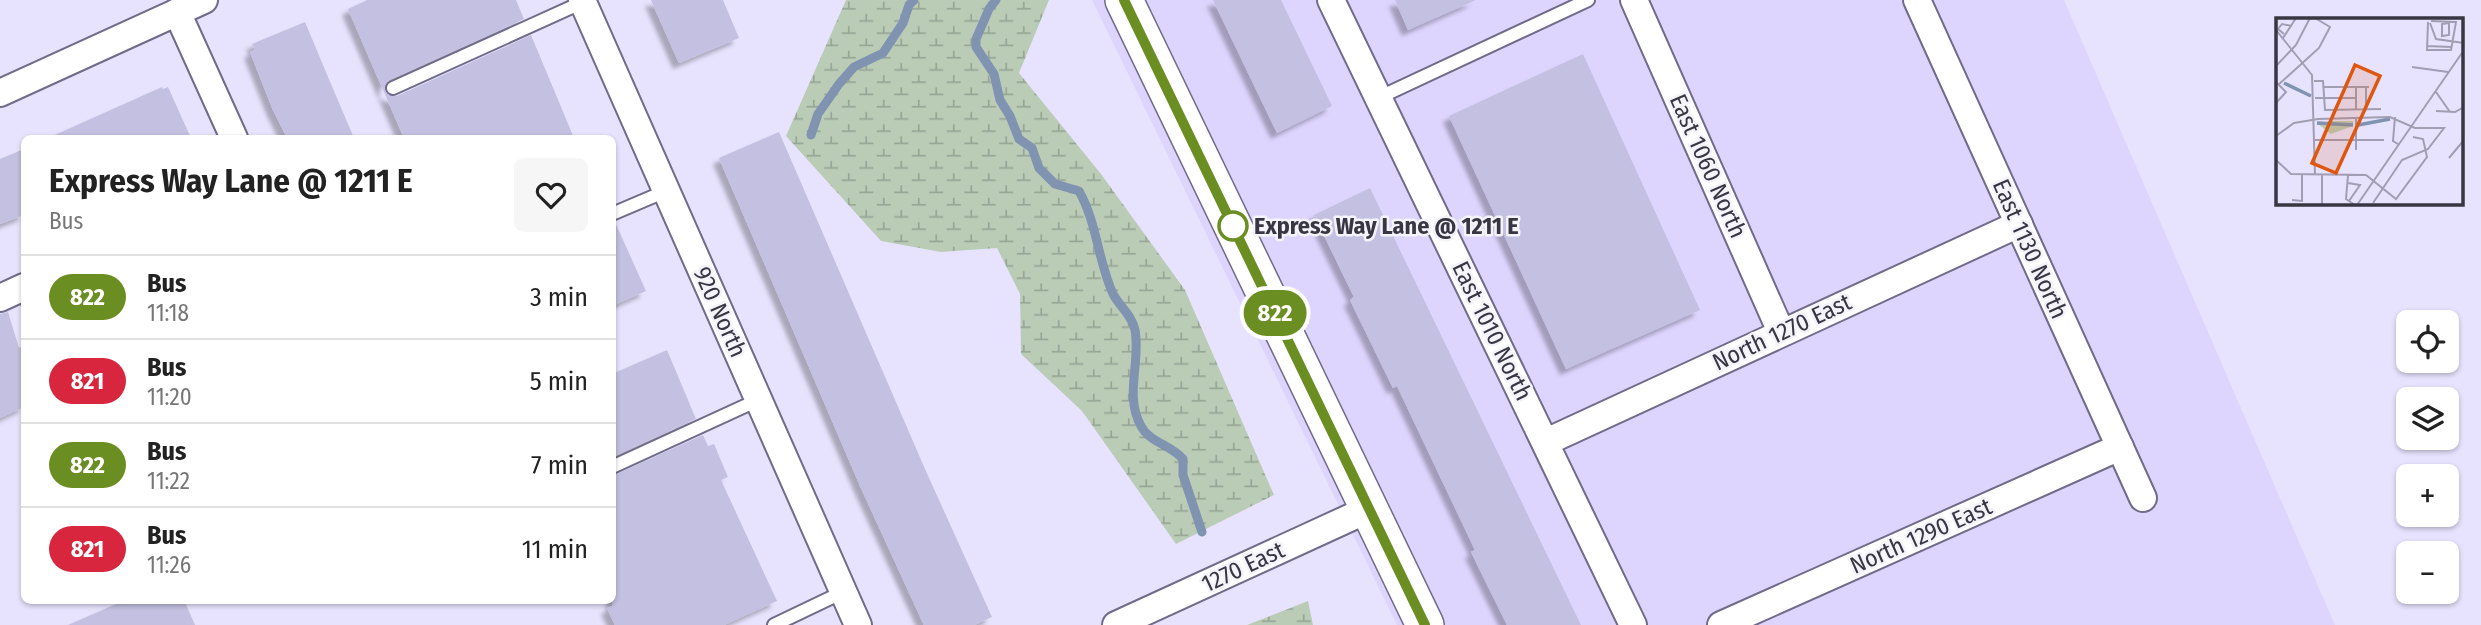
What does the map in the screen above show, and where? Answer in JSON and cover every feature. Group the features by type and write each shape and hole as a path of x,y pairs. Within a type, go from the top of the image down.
{"street":[{"path":"0,93 204,0"},
{"path":"1124,0 1425,625"},
{"name":"East 1010 North","path":"1331,0 1633,625"},
{"name":"East 1060 North","path":"1634,0 1781,332"},
{"name":"East 1130 North","path":"1917,0 2143,498"},
{"name":"920 North","path":"582,1 858,625"},
{"path":"177,12 233,135"},
{"name":"North 1270 East","path":"1546,442 2019,224"},
{"path":"0,298 21,288"},
{"name":"North 1290 East","path":"1721,625 2120,447"},
{"name":"1270 East","path":"1116,625 1369,509"}],"lane":[{"path":"1378,97 1588,0"},
{"path":"393,88 582,1"},
{"path":"616,212 666,191"},
{"path":"616,465 758,400"},
{"path":"774,625 843,592"}],"shaded area":[{"path":"1092,0 2064,0 2335,625 1397,625"}],"green space":[{"path":"846,0 1049,0 1019,73 1101,174 1185,290 1274,495 1176,544 1082,411 1021,354 1020,294 997,248 941,252 881,241 786,136"},
{"path":"1308,601 1313,625 1247,625"}],"building":[{"path":"367,0 516,0 524,19 389,80 385,91 388,95 397,96 531,35 573,135 403,135 348,9"},
{"path":"651,0 723,0 739,38 679,63"},
{"path":"1213,0 1281,0 1332,106 1277,133"},
{"path":"1395,0 1476,0 1408,30"},
{"path":"305,22 353,135 286,135 250,52 255,50 252,44"},
{"path":"1583,54 1700,310 1566,369 1449,116"},
{"path":"162,87 168,87 190,135 55,135"},
{"path":"779,132 992,617 974,625 924,625 861,488 719,158"},
{"path":"21,150 21,216 0,224 0,159"},
{"path":"1370,188 1581,625 1507,625 1471,552 1475,550 1397,386 1393,388 1350,300 1354,297 1314,215"},
{"path":"616,224 646,291 616,304"},
{"path":"8,312 19,348 21,347 21,408 0,418 0,314"},
{"path":"667,350 696,419 616,455 616,372"},
{"path":"703,435 708,446 714,444 728,477 721,480 777,601 724,625 615,625 607,608 616,604 616,474"},
{"path":"116,604 186,604 195,625 68,625"}],"waterway":[{"path":"811,135 818,114 839,84 854,67 883,53 903,23 909,5 914,0"},
{"path":"996,0 989,9 976,39 976,47 994,74 1000,100 1019,139 1032,148 1039,168 1055,184 1079,191 1085,203 1113,294 1135,330 1133,391 1136,415 1149,436 1183,459 1183,475 1202,532"}],"bus line":[{"name":"822","path":"1124,0 1425,625"}],"place":[{"name":"Express Way Lane @ 1211 E","path":"1233,226"}]}
